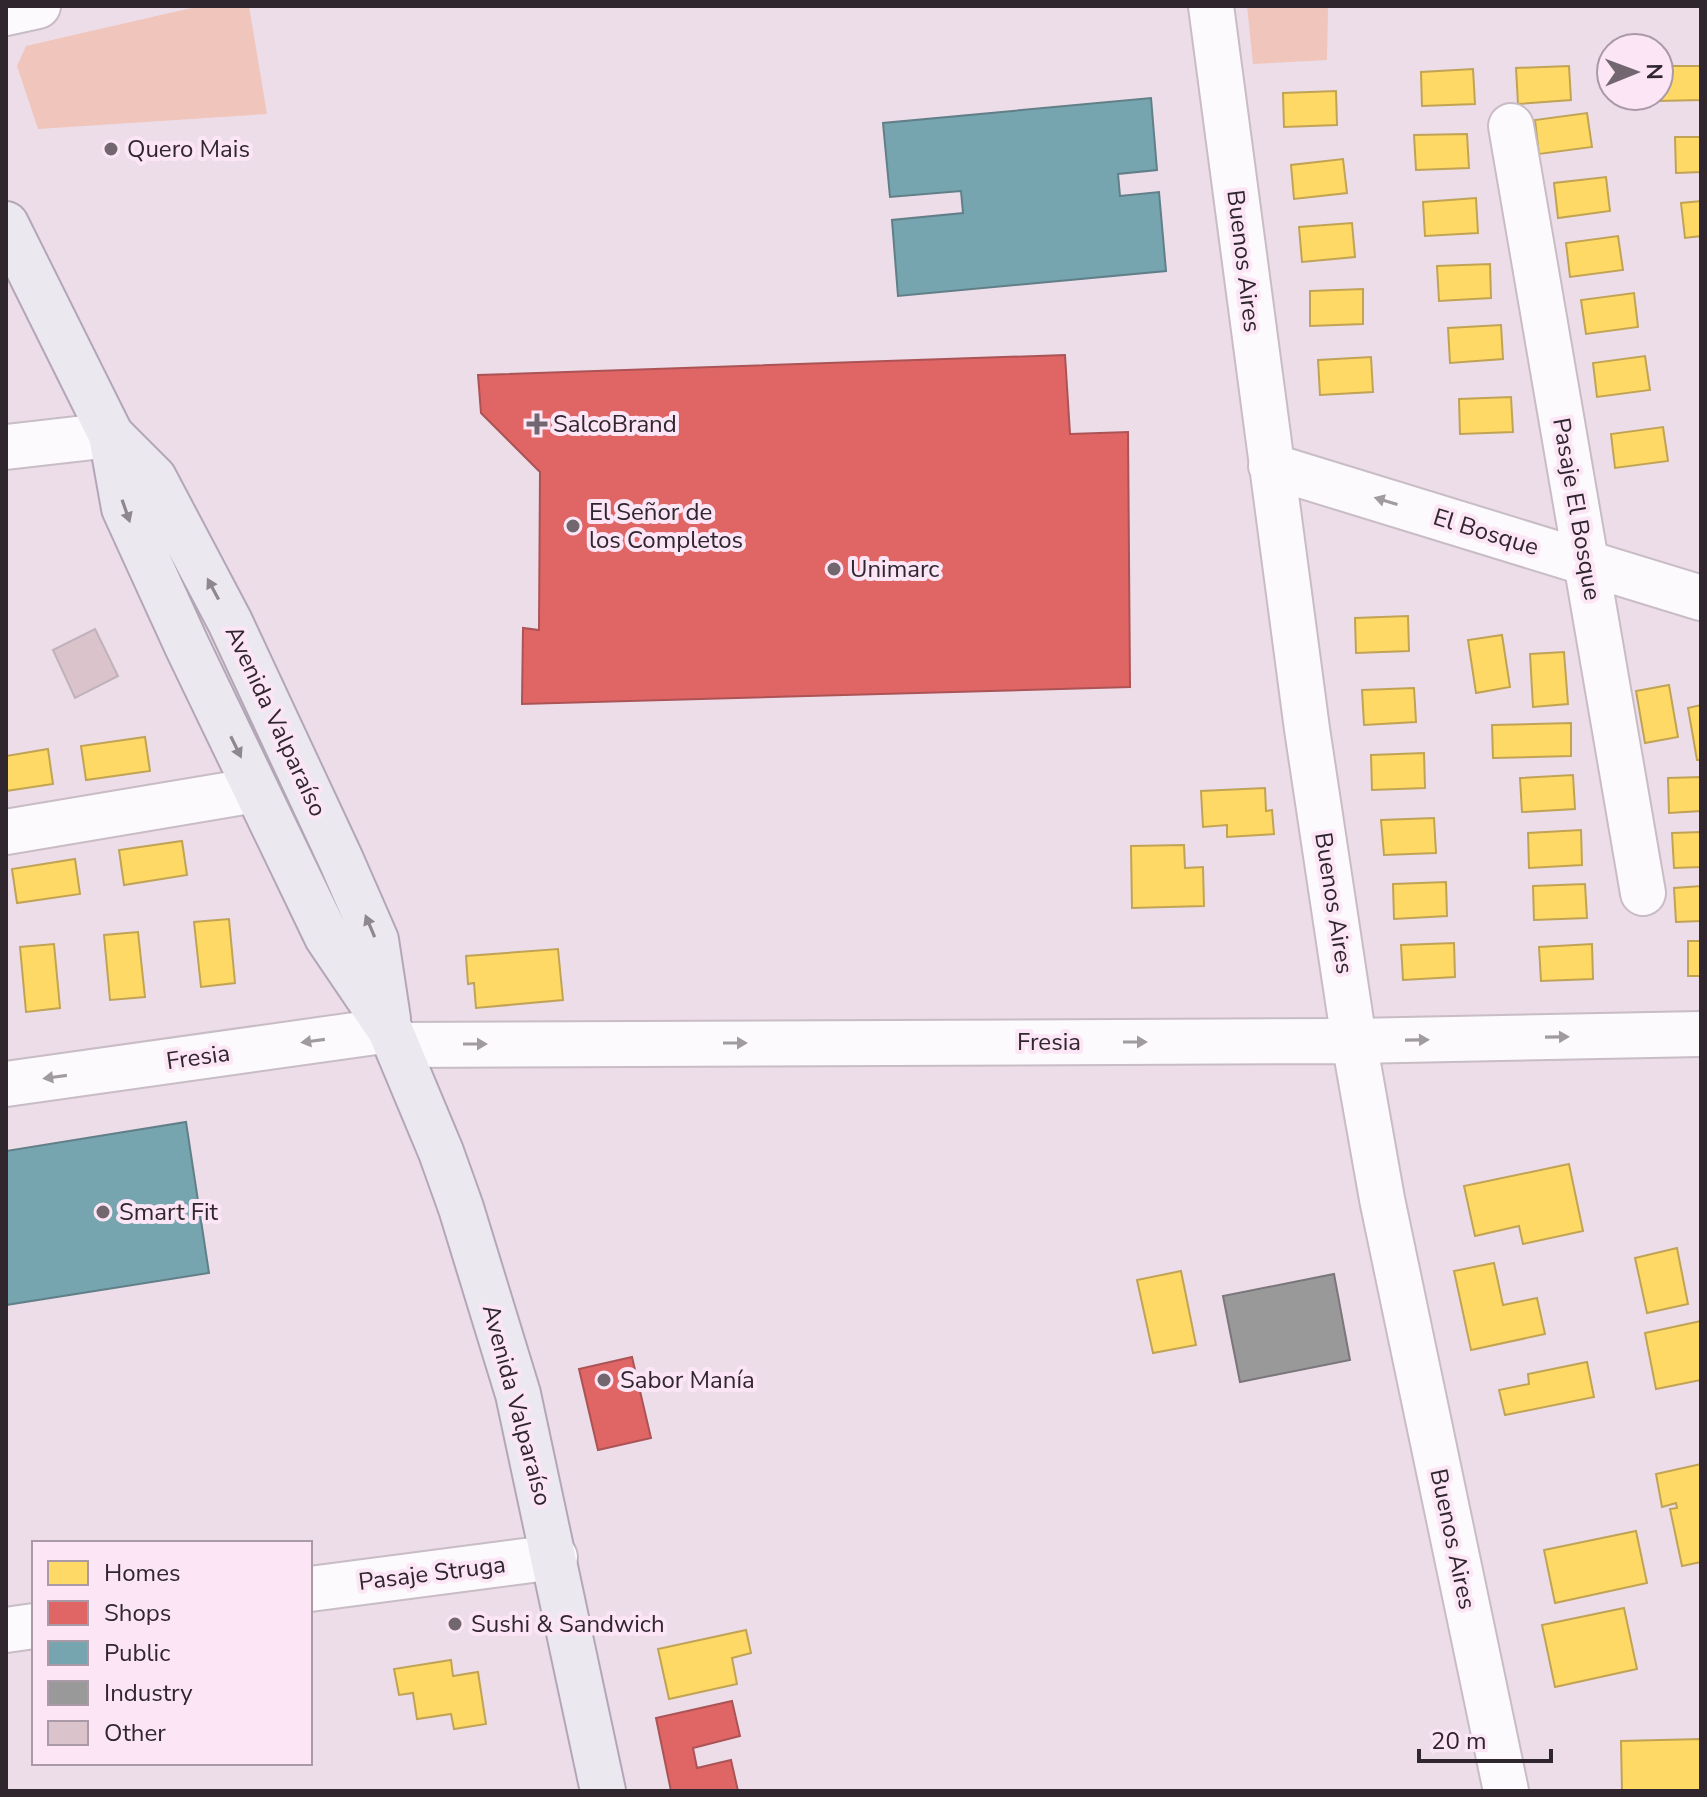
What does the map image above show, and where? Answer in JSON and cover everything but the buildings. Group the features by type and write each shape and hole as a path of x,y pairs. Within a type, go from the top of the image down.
{"main road":[{"name":"Avenida Valparaíso","path":"6,224 111,435 124,508 327,937 393,1037 461,1208 518,1394 603,1791"},
{"name":"Avenida Valparaíso","path":"111,435 154,478 230,622 376,940 393,1037"}],"street":[{"path":"6,13 38,6"},
{"name":"Buenos Aires","path":"1211,6 1307,729 1354,1041 1382,1199 1506,1791"},
{"name":"Pasaje El Bosque","path":"1511,126 1643,893"},
{"path":"6,447 111,435"},
{"name":"El Bosque","path":"1271,466 1701,598"},
{"path":"6,832 256,790"},
{"name":"Fresia","path":"6,1084 393,1037 1354,1041 1701,1034"},
{"name":"Pasaje Struga","path":"312,1589 555,1557"},
{"path":"6,1630 32,1626"}],"shaded area":[{"path":"200,6 249,6 267,114 38,129 17,66 26,46"},
{"path":"1247,6 1328,6 1327,60 1253,64"}],"place":[{"name":"Quero Mais","path":"111,149"},
{"name":"SalcoBrand","path":"537,424"},
{"name":"El Señor de los Completos","path":"573,526"},
{"name":"Unimarc","path":"834,569"},
{"name":"Smart Fit","path":"103,1212"},
{"name":"Sabor Manía","path":"604,1380"},
{"name":"Sushi & Sandwich","path":"455,1624"}]}
